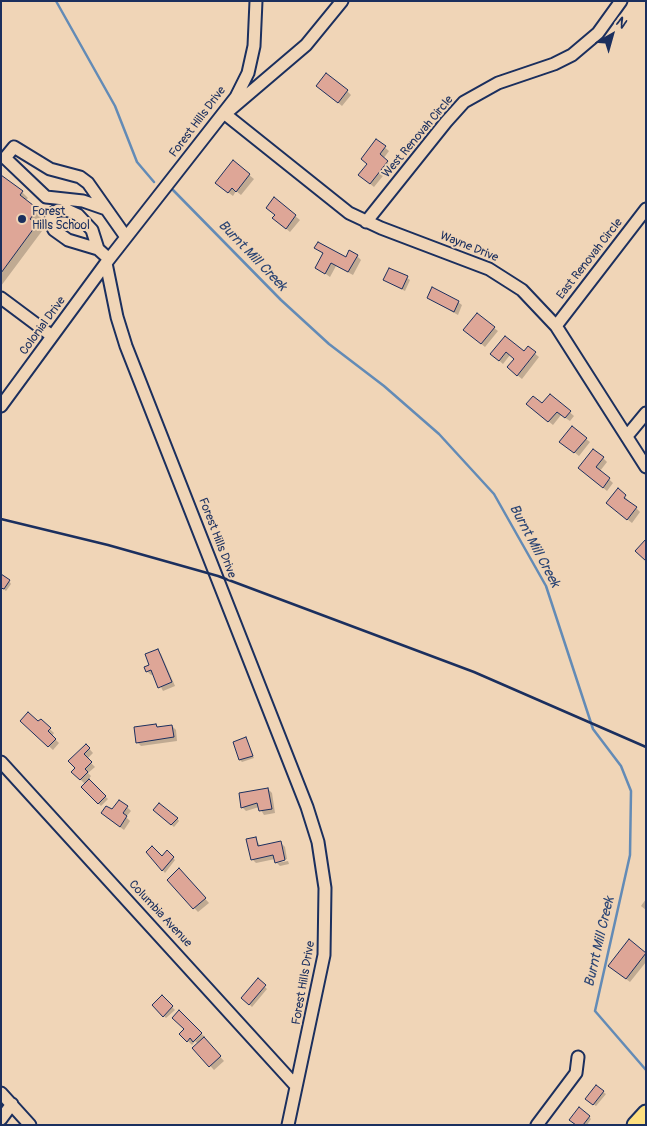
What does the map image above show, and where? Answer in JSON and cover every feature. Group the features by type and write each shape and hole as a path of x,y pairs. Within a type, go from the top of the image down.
{"main road":[{"path":"635,1125 646,1114"}],"street":[{"name":"Forest Hills Drive","path":"256,1 255,38 249,68 236,97 225,114 108,261 117,317 126,346 218,576 307,807 318,842 325,888 324,955 288,1125"},
{"path":"225,114 306,45 342,1"},
{"name":"West Renovah Circle","path":"366,222 464,102 498,83 547,67 572,55 598,33 622,1"},
{"name":"Wayne Drive","path":"225,114 332,201 366,222 476,264 507,278 530,296 556,326 646,467"},
{"path":"106,209 83,201 46,197 4,158 14,146 50,169 80,177 88,183 126,237"},
{"name":"East Renovah Circle","path":"556,326 646,209"},
{"path":"98,249 108,261"},
{"name":"Colonial Drive","path":"1,406 108,261"},
{"path":"1,298 52,336"},
{"path":"627,436 646,414"},
{"name":"Columbia Avenue","path":"1,762 296,1086"},
{"path":"537,1125 576,1073 578,1057"},
{"path":"1,1093 30,1125"},
{"path":"1,1119 12,1104"}],"building":[{"path":"326,73 348,90 338,103 316,86"},
{"path":"376,139 386,146 380,154 388,161 370,184 358,175 367,164 361,159"},
{"path":"233,160 250,174 236,192 232,188 228,193 215,183"},
{"path":"1,175 23,191 20,195 38,209 30,219 37,224 1,273"},
{"path":"274,197 296,215 286,229 272,218 275,215 266,208"},
{"path":"318,242 346,257 349,250 358,255 348,272 331,263 325,274 315,268 323,253 314,248"},
{"path":"389,268 408,276 402,289 383,280"},
{"path":"432,287 459,301 454,312 427,298"},
{"path":"477,313 495,327 481,344 463,330"},
{"path":"505,336 524,351 528,346 536,352 517,376 507,367 514,359 506,352 499,361 490,354"},
{"path":"550,394 571,411 565,418 557,412 548,422 526,404 533,396 542,403"},
{"path":"572,426 587,438 574,453 559,442"},
{"path":"593,449 604,457 596,467 610,478 603,488 578,468"},
{"path":"618,488 626,495 624,498 637,507 627,520 606,503"},
{"path":"646,539 646,561 635,551"},
{"path":"1,574 10,580 4,589 1,588"},
{"path":"158,649 172,682 158,688 151,670 146,672 144,667 149,665 145,654"},
{"path":"28,712 38,721 41,719 51,728 48,731 56,739 48,747 20,721"},
{"path":"156,724 157,727 172,725 174,737 136,743 134,727"},
{"path":"246,737 253,756 239,760 233,742"},
{"path":"86,744 90,748 84,754 92,762 85,769 88,772 80,780 71,772 75,768 68,761"},
{"path":"89,779 106,796 98,804 81,787"},
{"path":"268,788 272,809 259,811 257,803 241,808 239,793"},
{"path":"119,800 128,806 123,813 127,816 120,827 101,813 106,806 112,809"},
{"path":"159,803 178,818 171,825 153,810"},
{"path":"256,837 258,846 281,841 285,860 275,863 273,855 251,860 246,839"},
{"path":"152,846 162,856 167,850 174,857 162,871 146,852"},
{"path":"179,868 206,898 193,909 167,880"},
{"path":"629,939 646,953 626,979 608,966"},
{"path":"258,978 266,985 249,1005 241,998"},
{"path":"162,995 173,1006 163,1017 152,1005"},
{"path":"179,1010 202,1033 193,1042 190,1038 187,1042 179,1034 184,1029 172,1018"},
{"path":"204,1037 221,1056 209,1067 192,1048"},
{"path":"596,1085 604,1091 593,1105 585,1099"},
{"path":"579,1107 590,1116 583,1125 576,1125 569,1120"}],"waterway":[{"name":"Burnt Mill Creek","path":"56,1 115,106 137,162 154,182"},
{"name":"Burnt Mill Creek","path":"173,190 281,300 329,344 384,386 439,434 494,494 546,586 593,729 621,766 631,791 630,855 595,1011 646,1070"}],"railway":[{"path":"1,519 108,545 218,576 474,672 646,747"}],"place":[{"name":"Forest Hills School","path":"22,219"}]}
